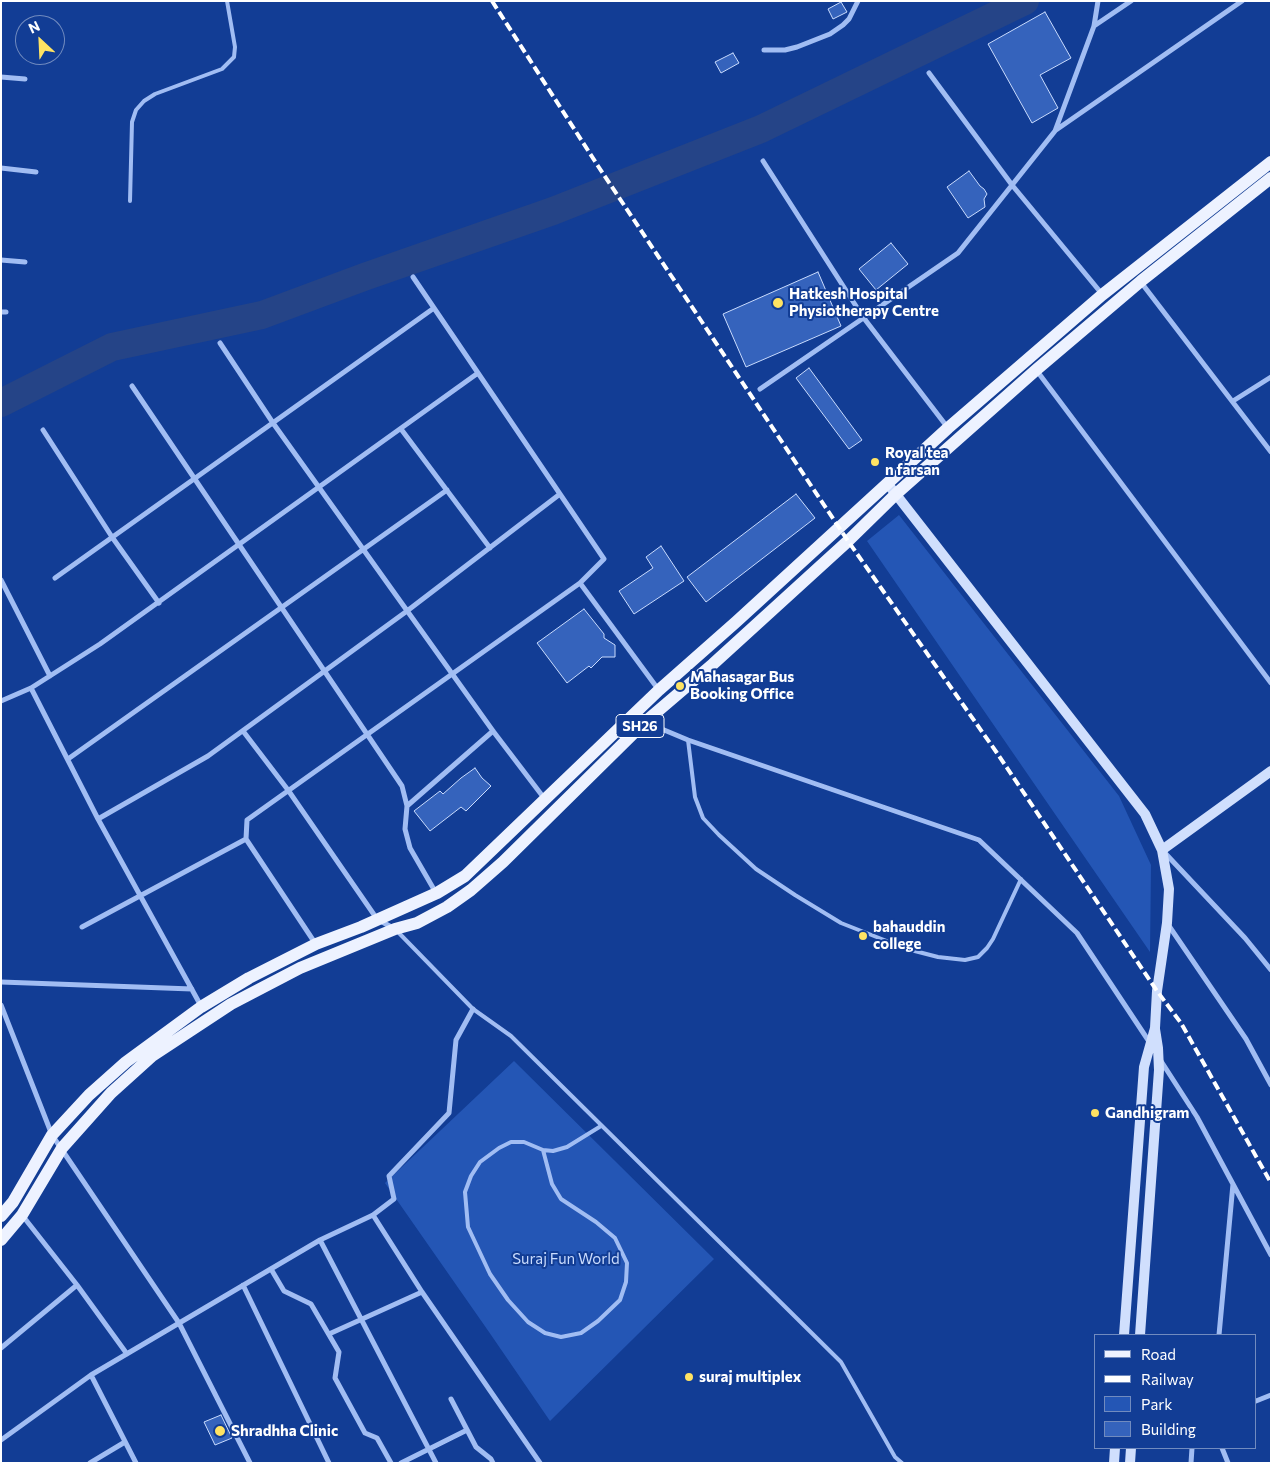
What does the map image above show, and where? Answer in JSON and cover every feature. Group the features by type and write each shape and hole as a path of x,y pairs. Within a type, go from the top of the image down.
{"main road":[{"name":"SH26","path":"1,1216 12,1202 52,1135 89,1095 126,1062 201,1007 249,978 316,944 436,893 466,876 659,690 948,428 1102,295 1271,162"},
{"name":"SH26","path":"1,1240 22,1214 62,1148 111,1092 152,1056 231,1004 300,968 395,929 417,923 447,907 471,890 503,862 645,722 734,645 848,541 896,494 1036,370 1141,281 1271,178"},
{"path":"886,483 1145,814 1162,850 1169,889 1167,923 1157,991 1155,1028 1159,1058 1140,1334"},
{"path":"1162,850 1271,772"},
{"path":"1124,1334 1144,1067 1155,1028"},
{"path":"1114,1463 1115,1449"},
{"path":"1130,1463 1132,1449"}],"street":[{"path":"764,50 786,50 830,34 843,26 849,19 858,1"},
{"path":"1055,131 1094,26 1098,1"},
{"path":"1094,26 1131,1"},
{"path":"760,389 958,252 1055,131 1242,1"},
{"path":"929,73 1012,185 1102,295"},
{"path":"1,77 25,79"},
{"path":"763,162 863,317 948,428"},
{"path":"1,168 36,172"},
{"path":"1,260 25,262"},
{"path":"1133,270 1271,452"},
{"path":"316,944 246,839 246,820 580,583 604,559 413,277"},
{"path":"55,578 434,308"},
{"path":"220,343 273,423 363,550 544,799"},
{"path":"1036,370 1271,683"},
{"path":"1,702 32,688 100,644 478,372"},
{"path":"1233,402 1271,377"},
{"path":"132,386 402,786 407,806 405,829 410,848 436,893"},
{"path":"400,429 490,548"},
{"path":"43,430 112,538 158,603"},
{"path":"68,759 447,490"},
{"path":"98,819 208,756 408,611 560,494"},
{"path":"1,580 50,676"},
{"path":"580,583 659,690"},
{"path":"32,688 98,819 201,1007"},
{"path":"645,722 688,740 980,840 1077,933 1150,1042 1197,1117 1271,1255"},
{"path":"243,731 288,790 377,919 395,929"},
{"path":"407,806 493,731"},
{"path":"82,927 246,839"},
{"path":"1162,850 1244,938 1271,970"},
{"path":"1167,923 1246,1039 1271,1085"},
{"path":"1,982 192,989"},
{"path":"1,1005 52,1135 179,1323 250,1463"},
{"path":"1,1440 92,1375 320,1240 373,1216 394,1199 388,1176 449,1113 456,1040 473,1009"},
{"path":"1219,1334 1233,1184"},
{"path":"22,1214 127,1354"},
{"path":"373,1216 422,1292 540,1463"},
{"path":"320,1240 436,1463"},
{"path":"271,1269 284,1291 311,1304 339,1352 335,1378 365,1433 377,1438 391,1463"},
{"path":"1,1348 77,1285"},
{"path":"243,1285 329,1463"},
{"path":"328,1334 422,1292"},
{"path":"92,1375 136,1463"},
{"path":"1257,1401 1271,1395"},
{"path":"451,1399 476,1447 491,1459 493,1463"},
{"path":"401,1463 467,1430"},
{"path":"90,1463 126,1442"},
{"path":"1191,1463 1192,1449"},
{"path":"1222,1449 1228,1463"}],"lane":[{"path":"130,201 132,122 136,110 144,101 155,94 222,69 234,57 236,47 226,1"},
{"path":"688,740 695,797 703,818 756,869 841,923 906,949 938,957 965,960 978,957 993,939 1021,879"},
{"path":"395,929 473,1009 510,1036 841,1362 895,1457 902,1463"},
{"path":"543,1150 552,1184 561,1199 596,1222 615,1238 627,1263 626,1282 620,1300 598,1321 581,1333 561,1337 545,1333 528,1322 508,1300 490,1274 468,1227 465,1192 471,1176 480,1162 511,1142 524,1142 543,1150 553,1151 567,1147 601,1126"}],"green space":[{"path":"899,515 1119,796 1151,865 1150,952 867,541"},
{"name":"Suraj Fun World","path":"514,1061 714,1259 550,1421 385,1183"}],"building":[{"path":"841,2 847,12 833,19 828,9"},
{"path":"1045,12 1071,58 1040,75 1058,108 1032,123 988,44"},
{"path":"733,53 739,63 721,73 715,62"},
{"path":"969,171 987,194 984,199 985,207 968,218 947,187"},
{"path":"891,243 908,264 876,290 859,269"},
{"path":"818,272 841,326 746,367 723,314"},
{"path":"809,368 862,440 849,449 796,378"},
{"path":"796,494 815,518 706,602 687,577"},
{"path":"661,546 684,581 634,614 619,591 653,568 646,557"},
{"path":"584,609 604,634 604,638 615,645 615,657 602,657 591,668 589,666 567,683 537,643"},
{"path":"475,768 491,786 466,811 461,807 430,831 414,811 440,791 443,794"},
{"path":"221,1415 232,1438 215,1445 204,1422"}],"waterway":[{"path":"1,403 112,347 262,315 553,211 761,129 1025,1"}],"railway":[{"path":"492,1 598,166 848,541 997,753 1157,991 1181,1023 1271,1183"}],"place":[{"name":"Hatkesh Hospital Physiotherapy Centre","path":"778,303"},
{"name":"Royal tea n farsan","path":"875,462"},
{"name":"Mahasagar Bus Booking Office","path":"680,686"},
{"name":"bahauddin college","path":"863,936"},
{"name":"Gandhigram","path":"1095,1113"},
{"name":"suraj multiplex","path":"689,1377"},
{"name":"Shradhha Clinic","path":"220,1431"}]}
